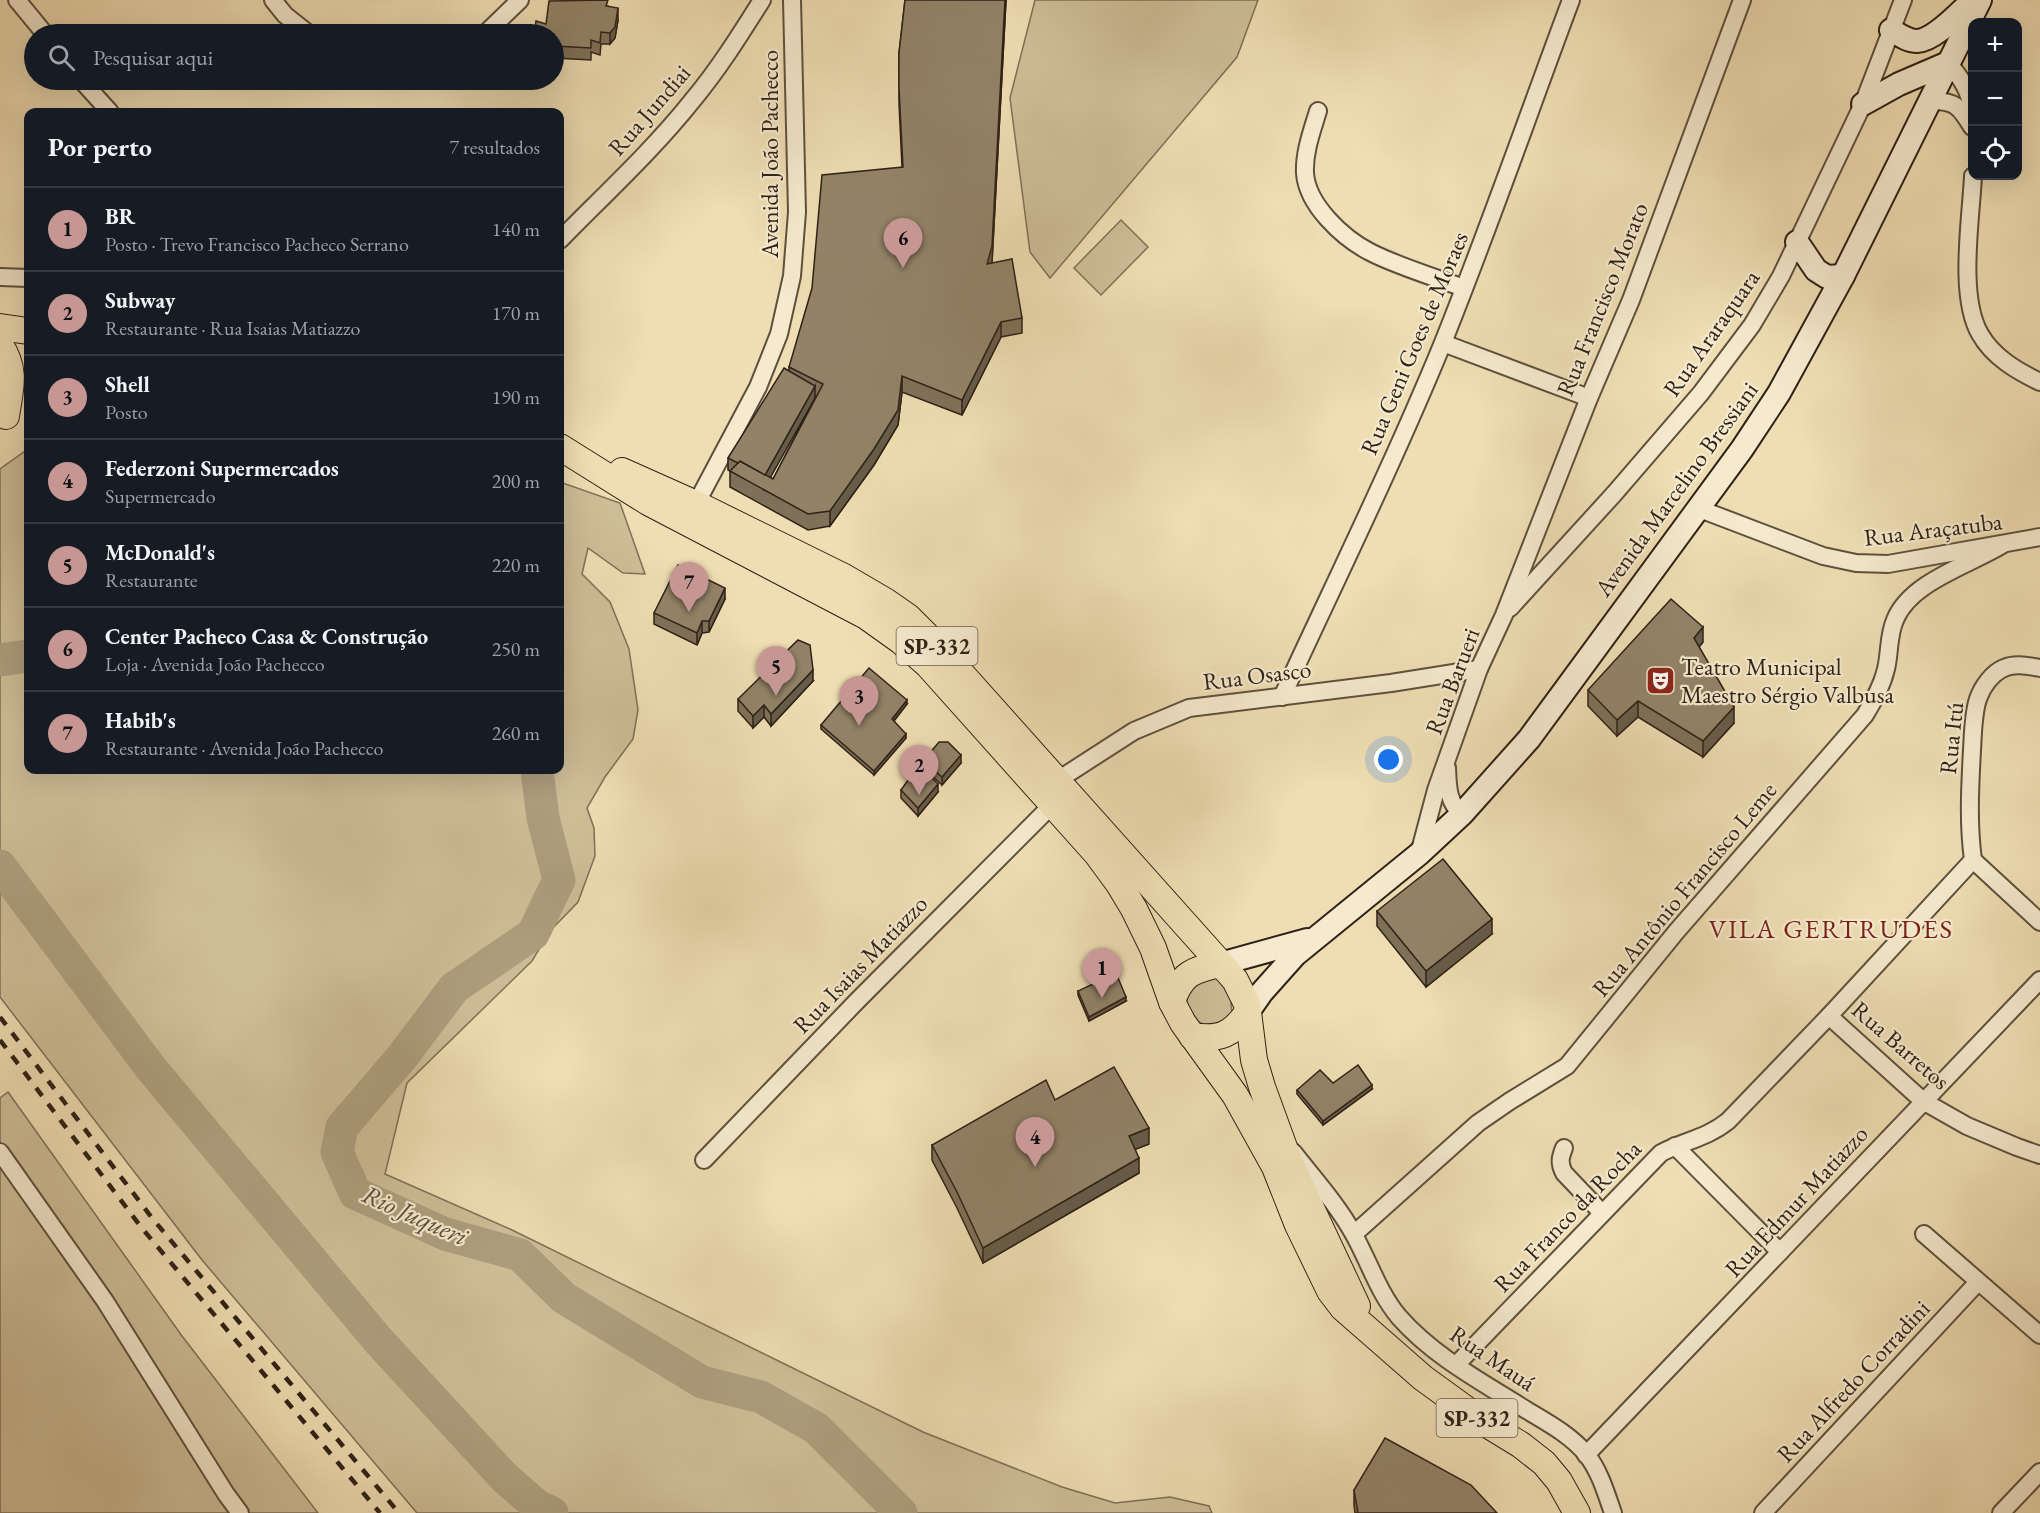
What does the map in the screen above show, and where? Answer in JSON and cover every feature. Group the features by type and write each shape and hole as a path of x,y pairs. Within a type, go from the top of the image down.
{"main road":[{"path":"0,327 24,330"},
{"path":"0,345 11,366 12,378 3,419"},
{"path":"3,419 24,405"},
{"name":"SP-332","path":"564,449 617,469 696,504 844,577 908,617 934,643 1234,980 1247,1004 1254,1060 1280,1136 1297,1180 1368,1329"},
{"name":"SP-332","path":"564,450 648,502 867,616 896,637 927,665 1097,854 1119,884 1153,948 1172,1002 1192,1036 1246,1113 1275,1167 1307,1245 1330,1292 1343,1308 1423,1378 1544,1463 1559,1481 1577,1513"},
{"path":"1172,1002 1180,983 1187,975 1196,969 1220,964"},
{"path":"1192,1036 1204,1038 1224,1036 1240,1024 1248,1012"}],"street":[{"path":"17,0 37,24"},
{"path":"273,0 285,15 296,24"},
{"path":"495,24 520,0"},
{"name":"Rua Jundiai","path":"564,236 692,102 732,48 762,0"},
{"name":"Avenida João Pachecco","path":"696,504 758,387 779,334 792,276 797,212 792,0"},
{"name":"Rua Geni Goes de Moraes","path":"1282,697 1416,407 1443,342 1571,0"},
{"name":"Rua Francisco Morato","path":"1504,615 1589,398 1631,300 1742,0"},
{"name":"Rua Araraquara","path":"1504,615 1614,494 1701,393 1752,325 1781,276 1863,104 1903,0"},
{"path":"1891,30 1916,41 1927,38 1974,0"},
{"name":"Avenida Marcelino Bressiani","path":"1248,1012 1275,976 1295,955 1419,854 1462,814 1529,740 1742,449 1779,393 1843,276 1980,0"},
{"path":"1863,104 1899,84 1948,63 1959,75 1968,95"},
{"path":"90,90 106,108"},
{"path":"1930,100 1946,100 1954,104 1963,112 1971,126"},
{"path":"1318,111 1306,153 1305,175 1311,195 1320,210 1340,231 1369,252 1464,288"},
{"path":"1973,180 1968,273 1971,310 1980,334 1997,355 2021,373 2040,382"},
{"path":"1797,242 1816,270 1827,277 1843,276"},
{"path":"0,277 24,278"},
{"path":"1443,342 1589,398"},
{"name":"Rua Araçatuba","path":"1697,508 1823,556 1856,563 1888,564 2040,537"},
{"name":"Rua Antônio Francisco Leme","path":"1354,1234 1478,1123 1567,1066 1676,932 1865,715 1880,688 1887,667 1889,643 1894,621 1900,609 1923,587 2002,545"},
{"name":"Rua Barueri","path":"1419,854 1428,815 1479,669 1504,615"},
{"name":"Rua Itú","path":"1973,861 1969,834 1969,800 1977,700 1984,686 2003,668 2021,664 2040,668"},
{"name":"Rua Osasco","path":"1058,780 1134,730 1189,708 1391,683 1479,669"},
{"name":"Rua Barueri","path":"1446,764 1450,797 1453,806 1462,814"},
{"name":"Rua Isaias Matiazzo","path":"704,1160 865,993 1052,805"},
{"path":"1973,861 2040,922"},
{"name":"Rua Franco da Rocha","path":"1456,1365 1661,1153 1714,1132 1728,1121 1973,861"},
{"path":"1220,964 1287,947 1317,936"},
{"name":"Rua Edmur Matiazzo","path":"1587,1455 2040,980"},
{"name":"Rua Barretos","path":"1829,1016 1923,1101 1967,1126 2017,1148 2040,1155"},
{"name":"Rua Mauá","path":"1280,1136 1335,1205 1354,1234 1368,1268 1399,1317 1423,1340 1456,1365 1570,1439 1587,1455 1602,1481 1613,1513"},
{"path":"1675,1146 1780,1252"},
{"path":"1564,1149 1560,1158 1560,1166 1564,1173 1602,1213"},
{"path":"0,1152 105,1301 240,1513"},
{"path":"1924,1234 2040,1335"},
{"name":"Rua Alfredo Corradini","path":"1763,1513 1978,1282"},
{"path":"2010,1510 2040,1472"}],"shaded area":[{"path":"1035,0 1258,0 1237,57 1050,278 1030,252 1010,98"},
{"path":"1121,220 1148,247 1101,295 1074,268"},
{"path":"24,452 24,774 564,774 564,483 620,503 645,574 623,573 588,548 582,574 610,602 629,649 638,710 633,739 605,777 587,808 594,828 595,856 578,902 550,931 532,961 407,1083 385,1174 510,1229 923,1432 1062,1487 1115,1503 1170,1497 1209,1506 1212,1513 417,1513 202,1260 0,997 0,469"},
{"path":"1220,977 1230,993 1232,1013 1223,1024 1210,1028 1199,1022 1186,1005 1189,984"},
{"path":"8,1092 182,1336 318,1513 0,1513 0,1098"}],"building":[{"path":"608,0 606,6 618,8 615,27 610,33 601,32 600,43 591,40 591,48 564,47 564,24 546,24 549,1"},
{"path":"905,0 1005,0 992,246 987,264 1012,259 1022,318 1001,322 962,400 902,376 898,410 874,449 830,511 808,514 730,471 740,461 773,479 823,384 789,367 812,288 822,175 903,167 899,53"},
{"path":"784,368 815,386 765,475 740,461 738,463 728,458"},
{"path":"678,565 725,588 709,621 702,621 697,633 654,613"},
{"name":"Teatro Municipal Maestro Sérgio Valbusa","path":"1671,599 1703,627 1694,638 1734,707 1703,741 1638,701 1617,720 1588,690"},
{"path":"798,640 810,645 813,670 771,714 764,705 753,716 738,699"},
{"path":"869,668 907,700 892,719 906,734 874,771 821,725"},
{"path":"939,742 948,742 961,755 942,777 923,761"},
{"path":"919,765 938,784 918,808 901,790"},
{"path":"1443,859 1492,919 1426,971 1377,911"},
{"path":"1116,973 1126,997 1089,1017 1078,991"},
{"path":"1358,1065 1372,1085 1323,1121 1297,1090 1320,1070 1333,1083"},
{"path":"1114,1067 1149,1128 1129,1136 1139,1158 983,1248 932,1145 1046,1080 1055,1100"},
{"path":"1385,1438 1471,1485 1497,1513 1358,1513 1354,1490"}],"waterway":[{"name":"Rio Juqueri","path":"0,660 24,657"},
{"name":"Rio Juqueri","path":"538,774 543,818 559,880 533,934 454,988 402,1057 342,1127 337,1152 355,1193 445,1234 520,1255 564,1298 702,1382 761,1397 816,1428 901,1513"},
{"path":"0,866 150,1067 378,1340 504,1477 537,1506 552,1513"}],"railway":[{"path":"0,1017 152,1218 399,1513"},
{"path":"0,1040 141,1227 380,1513"}],"place":[{"name":"Center Pacheco Casa & Construção","path":"903,268"},
{"name":"Habib's","path":"689,612"},
{"name":"Teatro Municipal Maestro Sérgio Valbusa","path":"1660,680"},
{"name":"McDonald's","path":"776,696"},
{"name":"Shell","path":"859,726"},
{"name":"Subway","path":"919,795"},
{"name":"BR","path":"1102,998"},
{"name":"Federzoni Supermercados","path":"1035,1167"}],"district":[{"name":"VILA GERTRUDES","path":"1831,928"}]}
